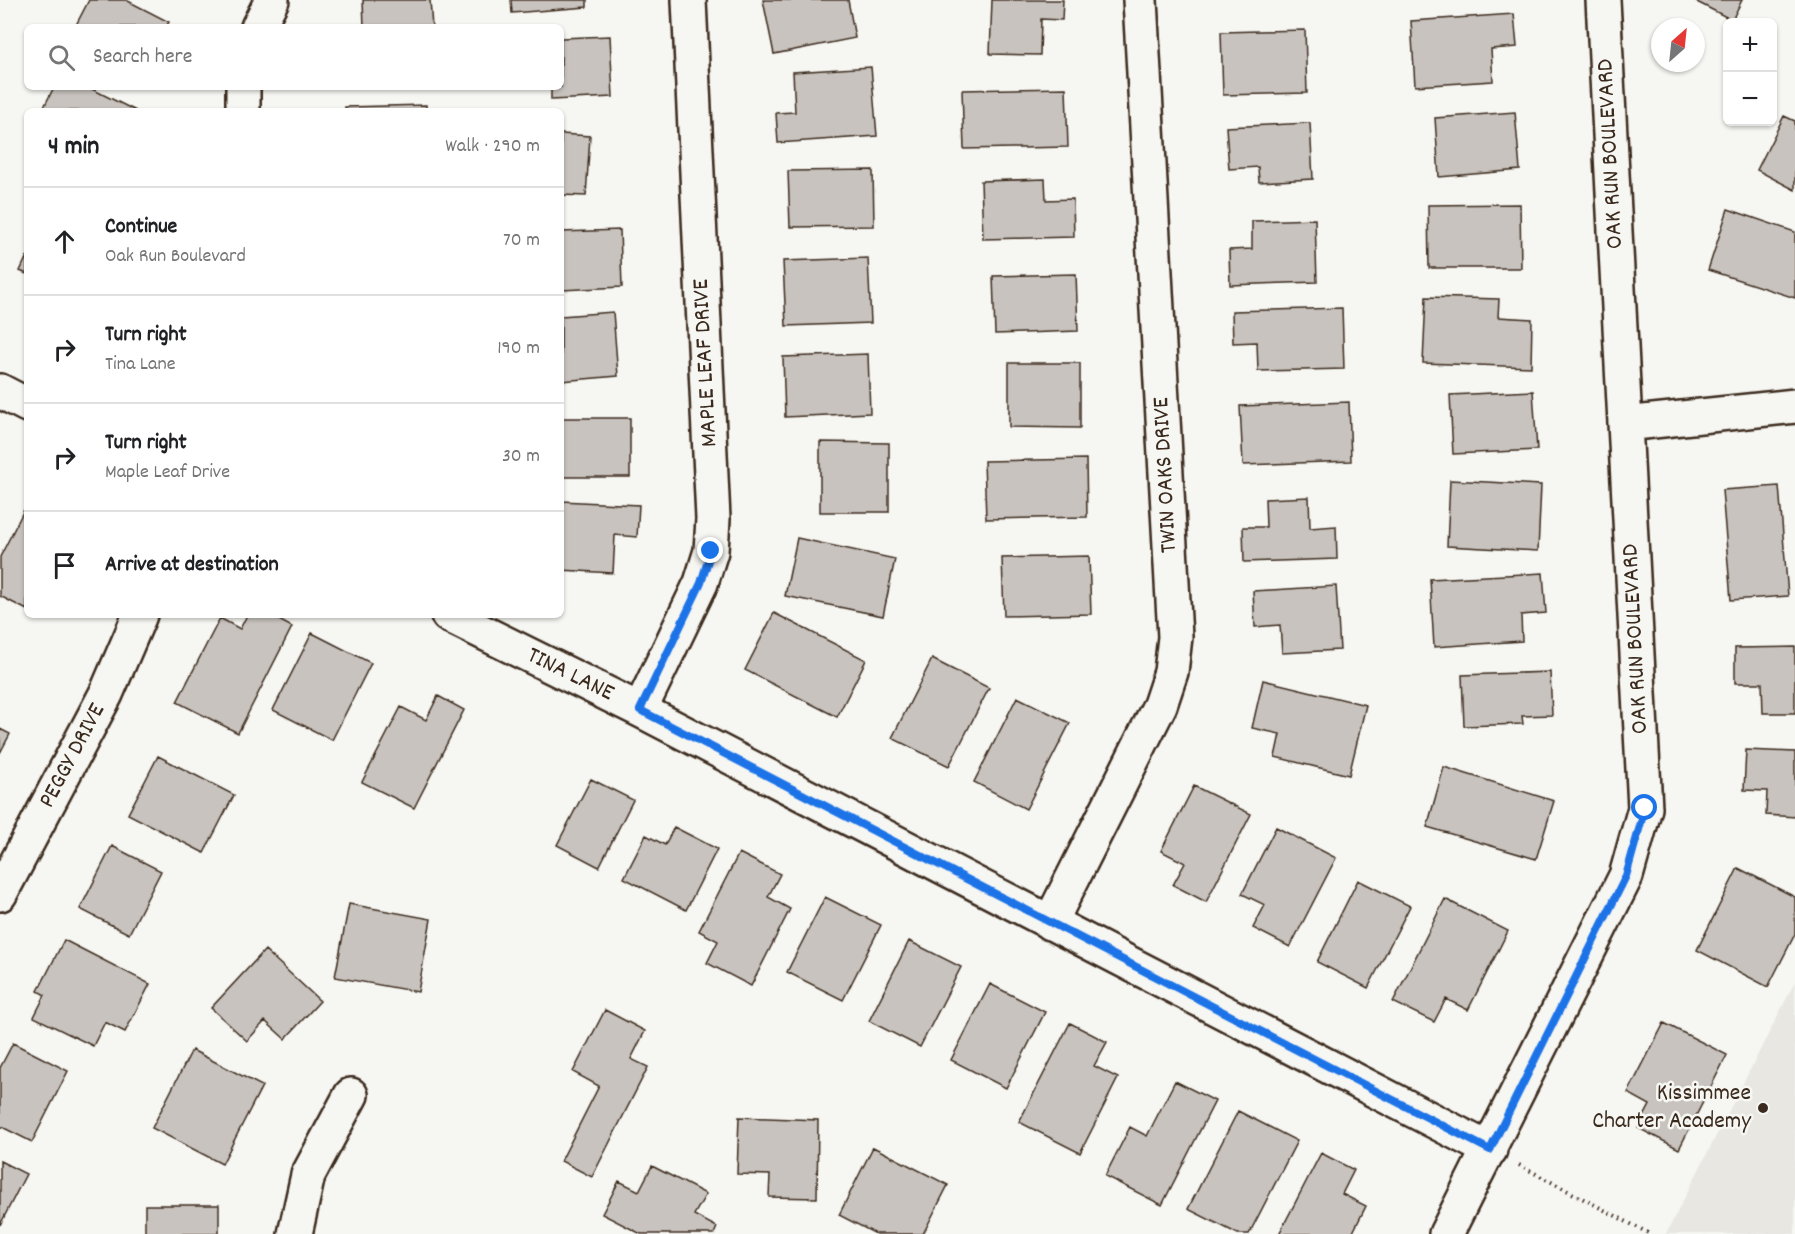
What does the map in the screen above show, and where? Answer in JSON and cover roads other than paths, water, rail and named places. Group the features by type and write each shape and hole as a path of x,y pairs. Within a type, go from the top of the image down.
{"street":[{"path":"260,24 272,0"},
{"name":"MAPLE LEAF DRIVE","path":"640,710 701,583 711,551 713,519 689,0"},
{"name":"TWIN OAKS DRIVE","path":"1050,923 1160,705 1171,672 1175,637 1140,0"},
{"name":"OAK RUN BOULEVARD","path":"1446,1234 1502,1156 1626,876 1645,808 1603,0"},
{"path":"243,90 243,108"},
{"path":"0,391 24,403"},
{"path":"1625,424 1795,406"},
{"name":"PEGGY DRIVE","path":"0,894 105,694 139,618"},
{"name":"TINA LANE","path":"454,618 640,710 1502,1156"},
{"path":"295,1234 308,1176 351,1095"}],"place":[{"name":"Kissimmee Charter Academy","path":"1763,1108"}]}
